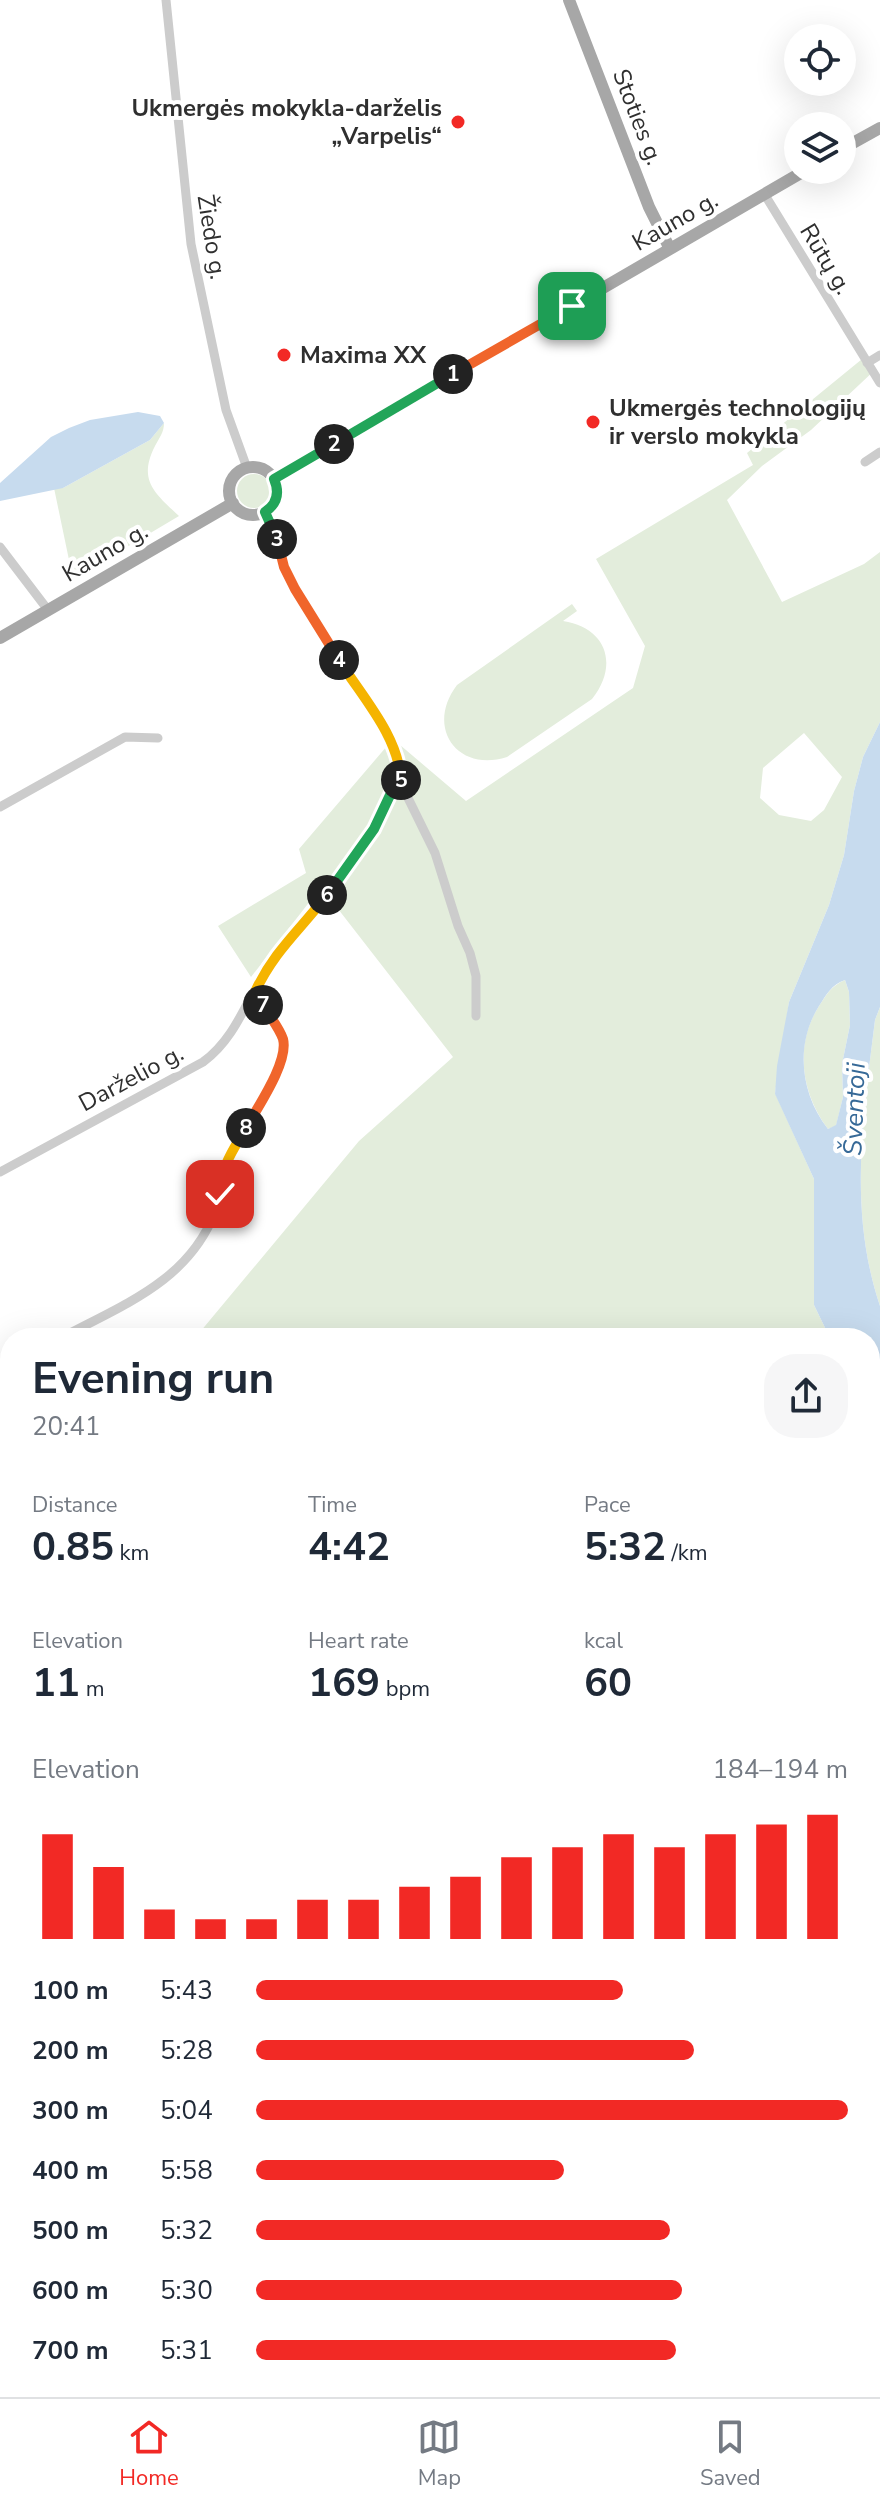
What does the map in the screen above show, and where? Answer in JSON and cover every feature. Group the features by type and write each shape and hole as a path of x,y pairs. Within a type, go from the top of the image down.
{"main road":[{"name":"Stoties g.","path":"569,0 649,207 670,249"},
{"path":"856,141 880,128"},
{"name":"Kauno g.","path":"274,479 784,183"},
{"path":"247,468 263,469 274,479 277,495 273,505 265,512 255,515 244,513 233,503 229,493 237,473 247,468"},
{"name":"Kauno g.","path":"0,638 233,503"}],"street":[{"name":"Žiedo g.","path":"165,2 193,258 226,410 247,468"},
{"name":"Rūtų g.","path":"765,195 880,383"},
{"path":"867,363 880,355"},
{"path":"865,462 880,452"},
{"path":"265,512 295,589 345,670 365,695 395,752 408,798 435,853 458,926 470,953 476,976 476,1016"},
{"path":"0,547 48,610"},
{"path":"2,802 125,737 158,738"},
{"name":"Darželio g.","path":"0,1172 203,1062 228,1039 274,955 348,868 402,779"},
{"path":"79,1328 162,1283 195,1250 214,1213 231,1149 238,1143 268,1089 283,1053 282,1035 255,992"}],"green space":[{"path":"867,355 876,369 811,430 762,466 727,500 782,602 864,564 880,552 880,722 863,757 844,855 829,905 789,1002 775,1093 814,1179 814,1305 825,1328 203,1328 359,1141 453,1057 321,887 251,977 218,926 306,873 299,849 393,739 466,801 633,688 645,646 596,559 753,465 747,453","holes":["804,733 842,777 824,810 811,821 779,815 760,798 763,768"]},
{"path":"164,423 150,458 149,478 157,493 179,516 73,579 54,488 63,488 150,440"},
{"path":"254,474 266,479 271,491 266,503 254,508 242,503 237,491 242,479"},
{"path":"572,604 577,611 563,621 590,631 604,650 605,673 592,699 507,757 489,760 461,752 451,743 444,716 457,685"},
{"path":"845,980 849,992 850,1025 842,1064 843,1097 836,1126 828,1129 807,1085 804,1053 811,1021 819,1006 833,988"},
{"path":"880,1007 880,1306 864,1235 861,1164 870,1056"}],"water":[{"path":"138,412 160,416 164,423 150,440 63,488 0,501 0,483 51,437 90,420"},
{"name":"Šventoji","path":"880,722 880,1007 870,1056 863,1128 861,1199 870,1270 880,1306 880,1328 825,1328 814,1305 814,1179 775,1094 789,1002 829,905 844,855 863,757","holes":["845,980 849,992 850,1025 842,1064 843,1097 836,1125 828,1129 811,1100 804,1052 806,1036 819,1006 833,987"]}],"place":[{"name":"Ukmergės mokykla-darželis „Varpelis“","path":"458,122"},
{"name":"Maxima XX","path":"284,355"},
{"name":"Ukmergės technologijų ir verslo mokykla","path":"593,422"}],"route":[{"path":"220,1194 222,1174 231,1149 238,1143 268,1089 283,1053 282,1035 255,992 264,971 348,868 402,779 395,752 365,695 345,670 284,567 281,549 265,512 273,505 277,495 274,479 572,306"}]}
